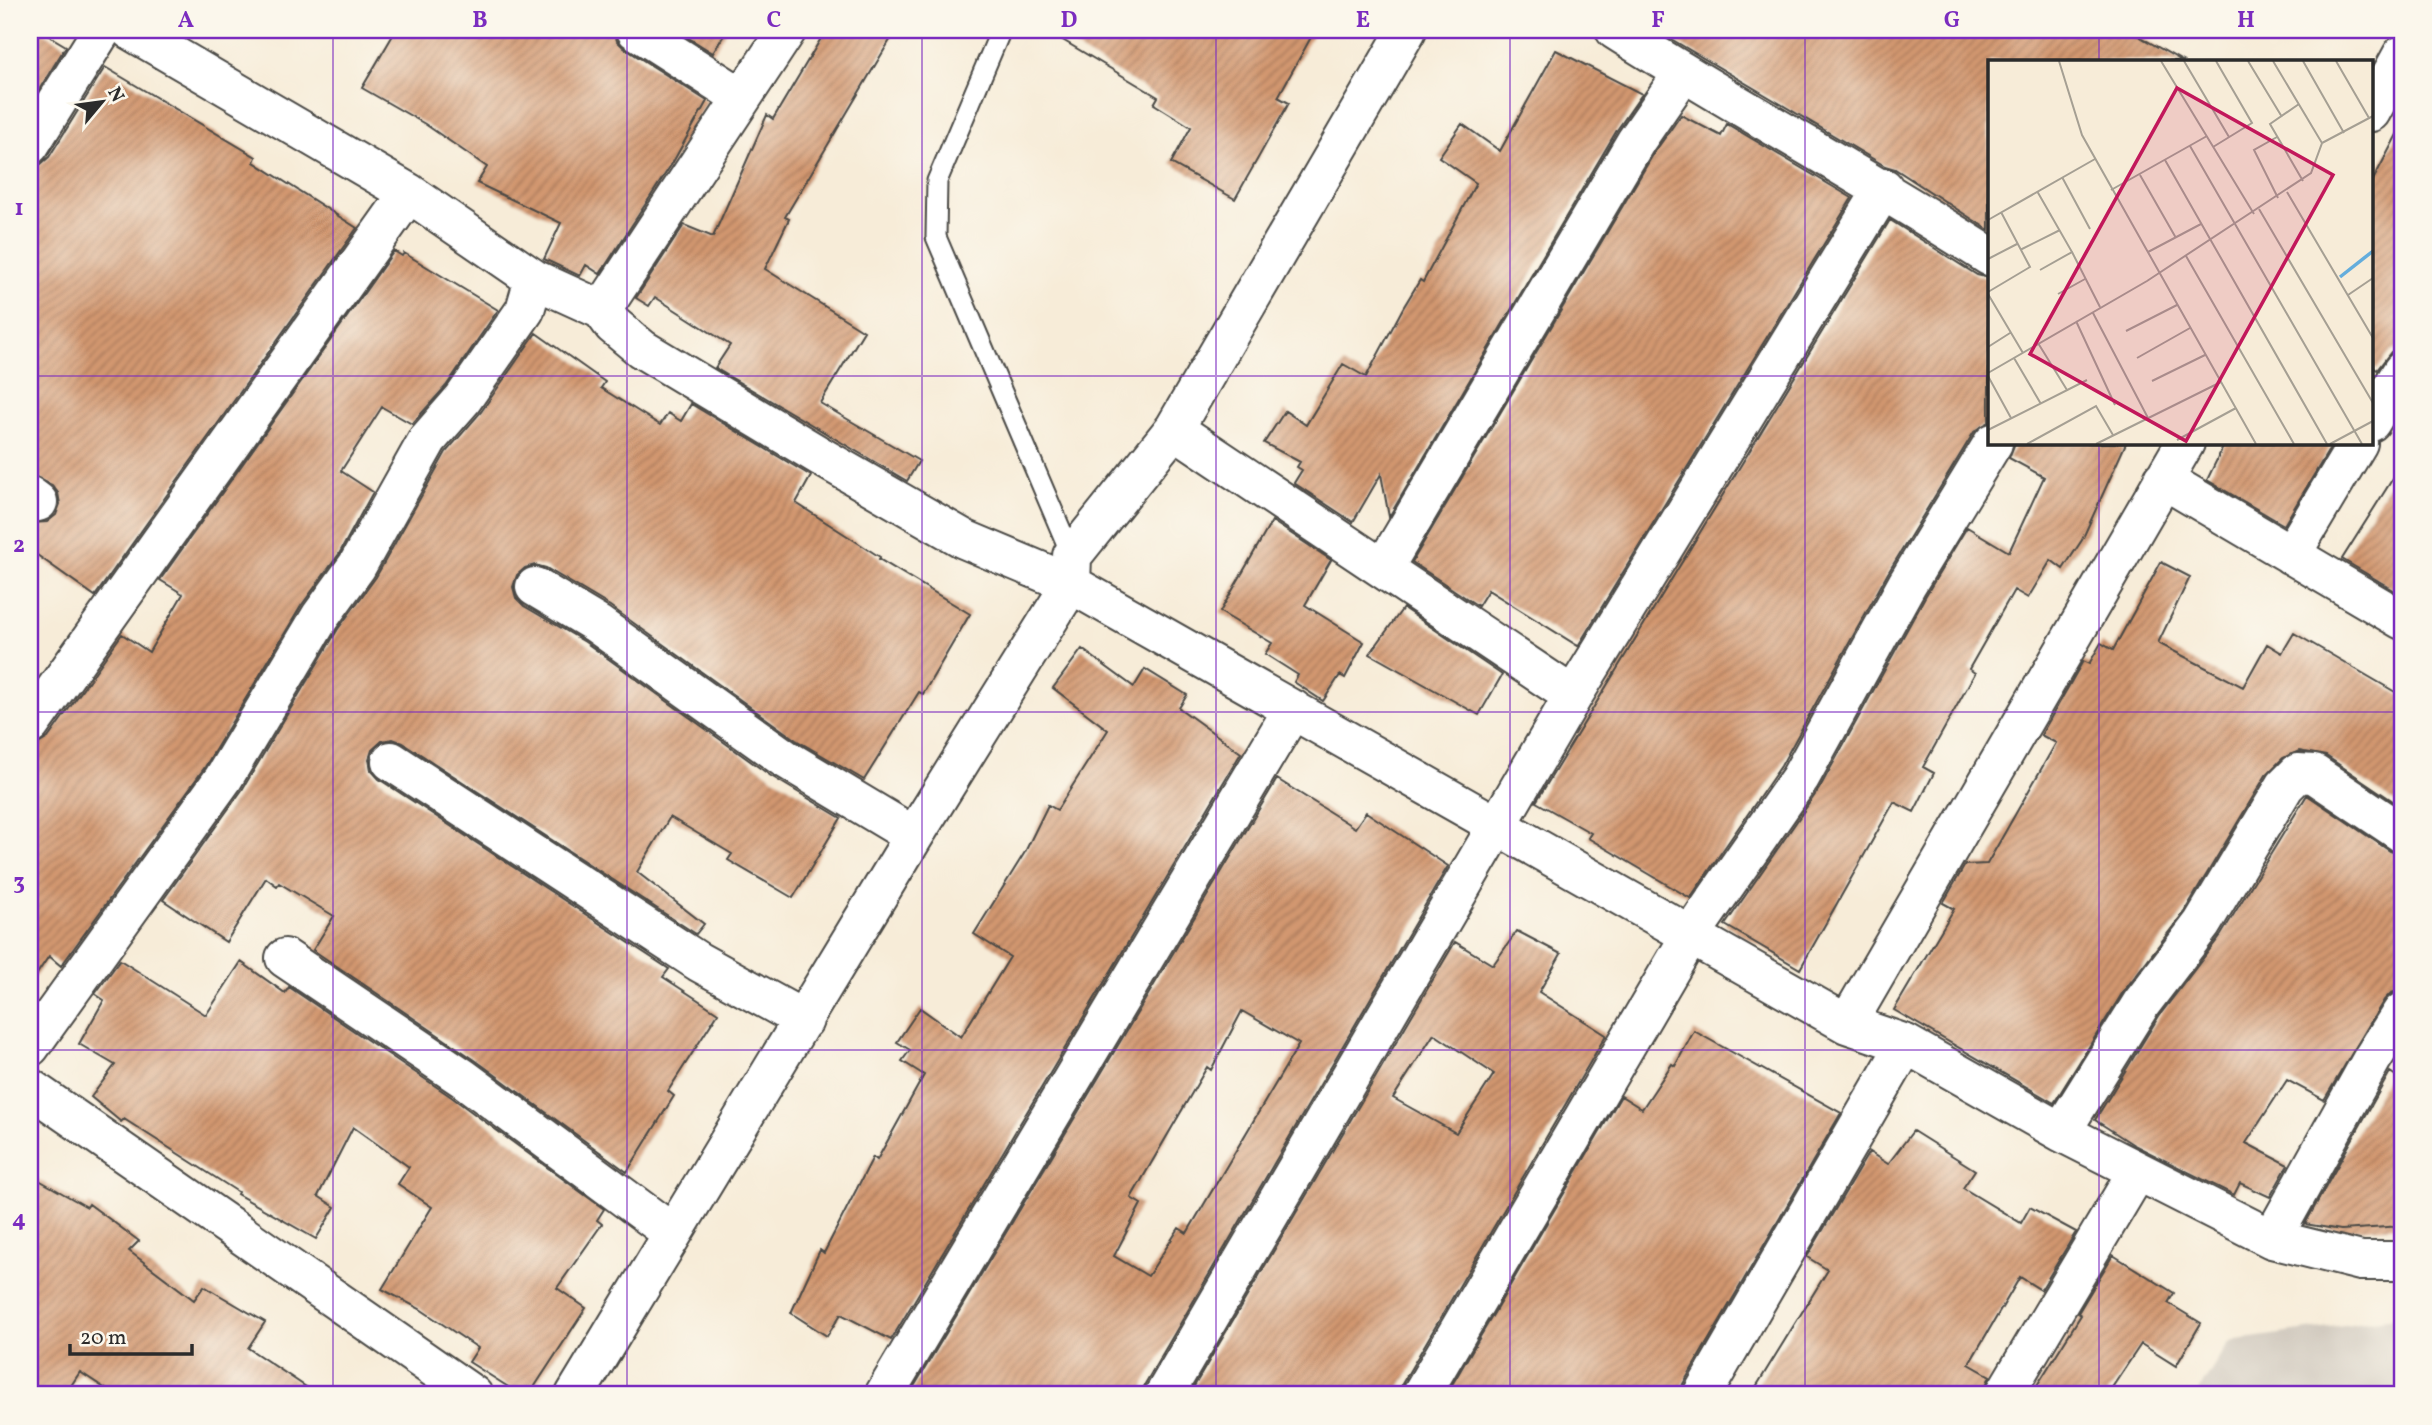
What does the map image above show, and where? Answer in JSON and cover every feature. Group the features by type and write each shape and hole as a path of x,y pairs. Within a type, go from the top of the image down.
{"street":[{"path":"30,145 102,30"},
{"path":"130,30 409,193 534,279 602,310 613,326 642,349 709,386 825,459 964,539 1072,570 1293,709 1847,1024 1906,1044 2061,1132 2272,1239 2361,1261 2402,1261"},
{"path":"636,30 741,97"},
{"path":"602,310 787,30"},
{"path":"575,1395 804,1020 1072,570 1174,429 1407,30"},
{"path":"1615,30 1683,73 1884,188 1988,255"},
{"path":"2372,110 2402,55"},
{"path":"1383,569 1636,141 1683,73"},
{"path":"1164,1395 1573,696 1884,188"},
{"path":"30,725 409,193"},
{"path":"30,1047 223,779 320,617 357,566 428,439 463,399 525,310 534,279"},
{"path":"2372,420 2402,371"},
{"path":"1174,429 1573,696"},
{"path":"1421,1395 1690,936 1801,778 1907,584 1992,444"},
{"path":"1847,1024 2184,444"},
{"path":"2291,555 2357,444"},
{"path":"2163,480 2402,620"},
{"path":"535,587 597,624 784,758 914,836"},
{"path":"884,1395 1293,709"},
{"path":"391,761 699,962 804,1020"},
{"path":"2061,1132 2141,1004 2202,924 2285,786 2298,773 2314,774 2402,833"},
{"path":"285,958 463,1078 672,1233"},
{"path":"2272,1239 2372,1059 2402,1012"},
{"path":"1702,1395 1906,1044"},
{"path":"30,1088 473,1395"},
{"path":"2004,1395 2137,1171"}],"lane":[{"path":"1001,30 937,181 936,237 1072,570"}],"shaded area":[{"path":"2402,1317 2402,1395 2196,1395 2230,1341"}],"building":[{"path":"30,30 39,30 66,46 37,93 30,89"},
{"path":"396,30 614,30 617,41 624,48 707,101 673,162 600,274 586,265 580,276 544,259 561,223 477,183 487,167 425,124 362,88"},
{"path":"676,30 727,30 713,53"},
{"path":"826,30 896,30 785,217 789,219 765,269 864,331 820,403 919,461 907,481 715,368 730,345 655,297 649,306 636,298 684,225 713,237 767,115 773,119"},
{"path":"1046,30 1315,30 1278,97 1289,103 1235,199 1171,163 1191,127 1154,104 1158,97"},
{"path":"1656,30 2128,30 2180,60 1988,60 1988,229 1895,169 1885,166"},
{"path":"1556,50 1642,94 1617,130 1389,517 1381,474 1353,522 1294,483 1302,470 1297,467 1300,462 1264,443 1285,411 1306,425 1343,364 1366,377 1403,308 1420,280 1423,282 1476,183 1439,157 1462,124 1500,151"},
{"path":"105,67 256,157 254,162 357,228 95,596 30,550 30,526 32,523 47,522 56,515 60,504 58,493 52,485 30,475 30,167 41,164 49,157"},
{"path":"1681,115 1721,136 1727,124 1852,198 1578,646 1488,590 1478,606 1412,562 1654,153"},
{"path":"2402,125 2402,349 2391,352 2377,370 2372,367 2372,182"},
{"path":"1890,220 1977,275 1988,278 1988,423 1974,432 1888,573 1781,766 1690,898 1588,838 1591,833 1536,802"},
{"path":"394,251 402,256 404,253 498,310 446,386 412,424 382,407 341,471 373,492 339,554 301,606 205,767 61,966 49,956 30,984 30,754 35,746 48,738 122,634 149,652 183,594 160,580"},
{"path":"536,333 605,382 601,388 660,425 668,413 681,421 691,404 811,476 796,503 880,557 879,559 970,614 923,694 919,692 864,780 796,740 610,606 546,568 535,565 525,568 517,575 513,587 516,598 524,606 585,642 771,776 841,818 793,898 728,860 732,854 670,817 637,872 704,924 696,934 403,743 393,739 382,741 372,750 369,759 371,770 379,779 669,969 663,977 718,1013 668,1091 674,1096 627,1172 475,1060 313,950 334,916 279,883 277,886 266,878 226,942 163,900 242,790 338,629 376,577 446,452 481,412"},
{"path":"2015,444 2126,444 2082,540 2063,569 2051,560 2028,598 2014,590 1969,669 1975,673 1923,767 1934,773 1914,812 1894,802 1800,969 1725,925 1819,789 1926,595 1967,527 2009,552 2044,477 2009,458"},
{"path":"2225,444 2332,444 2284,525 2207,480"},
{"path":"2402,464 2402,595 2342,559"},
{"path":"1272,521 1331,560 1305,605 1364,642 1345,678 1340,675 1323,701 1294,682 1298,675 1265,654 1272,643 1220,612"},
{"path":"2161,562 2190,577 2158,643 2243,687 2267,644 2282,653 2294,633 2402,696 2402,807 2326,756 2299,751 2283,758 2266,775 2184,912 2123,992 2054,1103 1894,1010 1954,909 1943,903 1965,865 1987,864 2056,743 2041,735 2083,661 2089,664 2101,643 2113,650"},
{"path":"1403,608 1502,675 1479,715 1370,654"},
{"path":"1082,649 1134,687 1145,669 1187,695 1179,708 1241,753 891,1340 841,1314 827,1336 791,1313 820,1250 824,1253 873,1157 877,1160 924,1075 902,1061 910,1050 897,1042 920,1008 961,1037 1010,957 974,934 1025,852 1048,805 1057,810 1108,730 1053,688"},
{"path":"1277,779 1355,828 1366,812 1448,866 1145,1384 1142,1395 909,1395","holes":["1242,1011 1299,1044 1187,1233 1179,1228 1148,1276 1114,1256 1141,1204 1131,1198 1207,1067 1211,1070"]},
{"path":"2307,795 2390,851 2402,855 2402,990 2391,993 2384,1000 2324,1100 2287,1080 2246,1143 2288,1165 2270,1197 2240,1183 2234,1195 2134,1145 2095,1120 2159,1016 2221,935"},
{"path":"1517,931 1561,954 1539,992 1606,1035 1402,1384 1399,1395 1189,1395 1455,942 1493,965","holes":["1434,1034 1494,1074 1456,1133 1393,1098"]},
{"path":"120,960 206,1015 241,962 285,993 289,987 450,1096 604,1209 597,1220 602,1224 557,1288 586,1308 529,1395 521,1395 469,1362 478,1348 420,1309 382,1289 432,1207 398,1184 409,1167 353,1127 318,1196 335,1207 316,1239 237,1194 238,1192 124,1119 121,1122 91,1097 115,1065 79,1044 104,1000 95,994"},
{"path":"1694,1031 1841,1113 1683,1384 1680,1395 1446,1395 1621,1096 1642,1109 1672,1064 1675,1066"},
{"path":"2390,1072 2402,1080 2402,1226 2341,1230 2305,1224"},
{"path":"1913,1131 1975,1170 1963,1188 2021,1223 2030,1207 2076,1232 2041,1290 2020,1277 1969,1364 1990,1376 1982,1395 1751,1395 1828,1270 1807,1257 1869,1152 1888,1164"},
{"path":"30,1175 87,1207 89,1204 139,1241 129,1251 194,1300 204,1286 265,1322 248,1348 318,1395 115,1395 80,1372 65,1395 30,1395"},
{"path":"2113,1255 2174,1293 2168,1303 2201,1323 2176,1366 2141,1344 2107,1395 2031,1395 2081,1315 2078,1313"}]}
